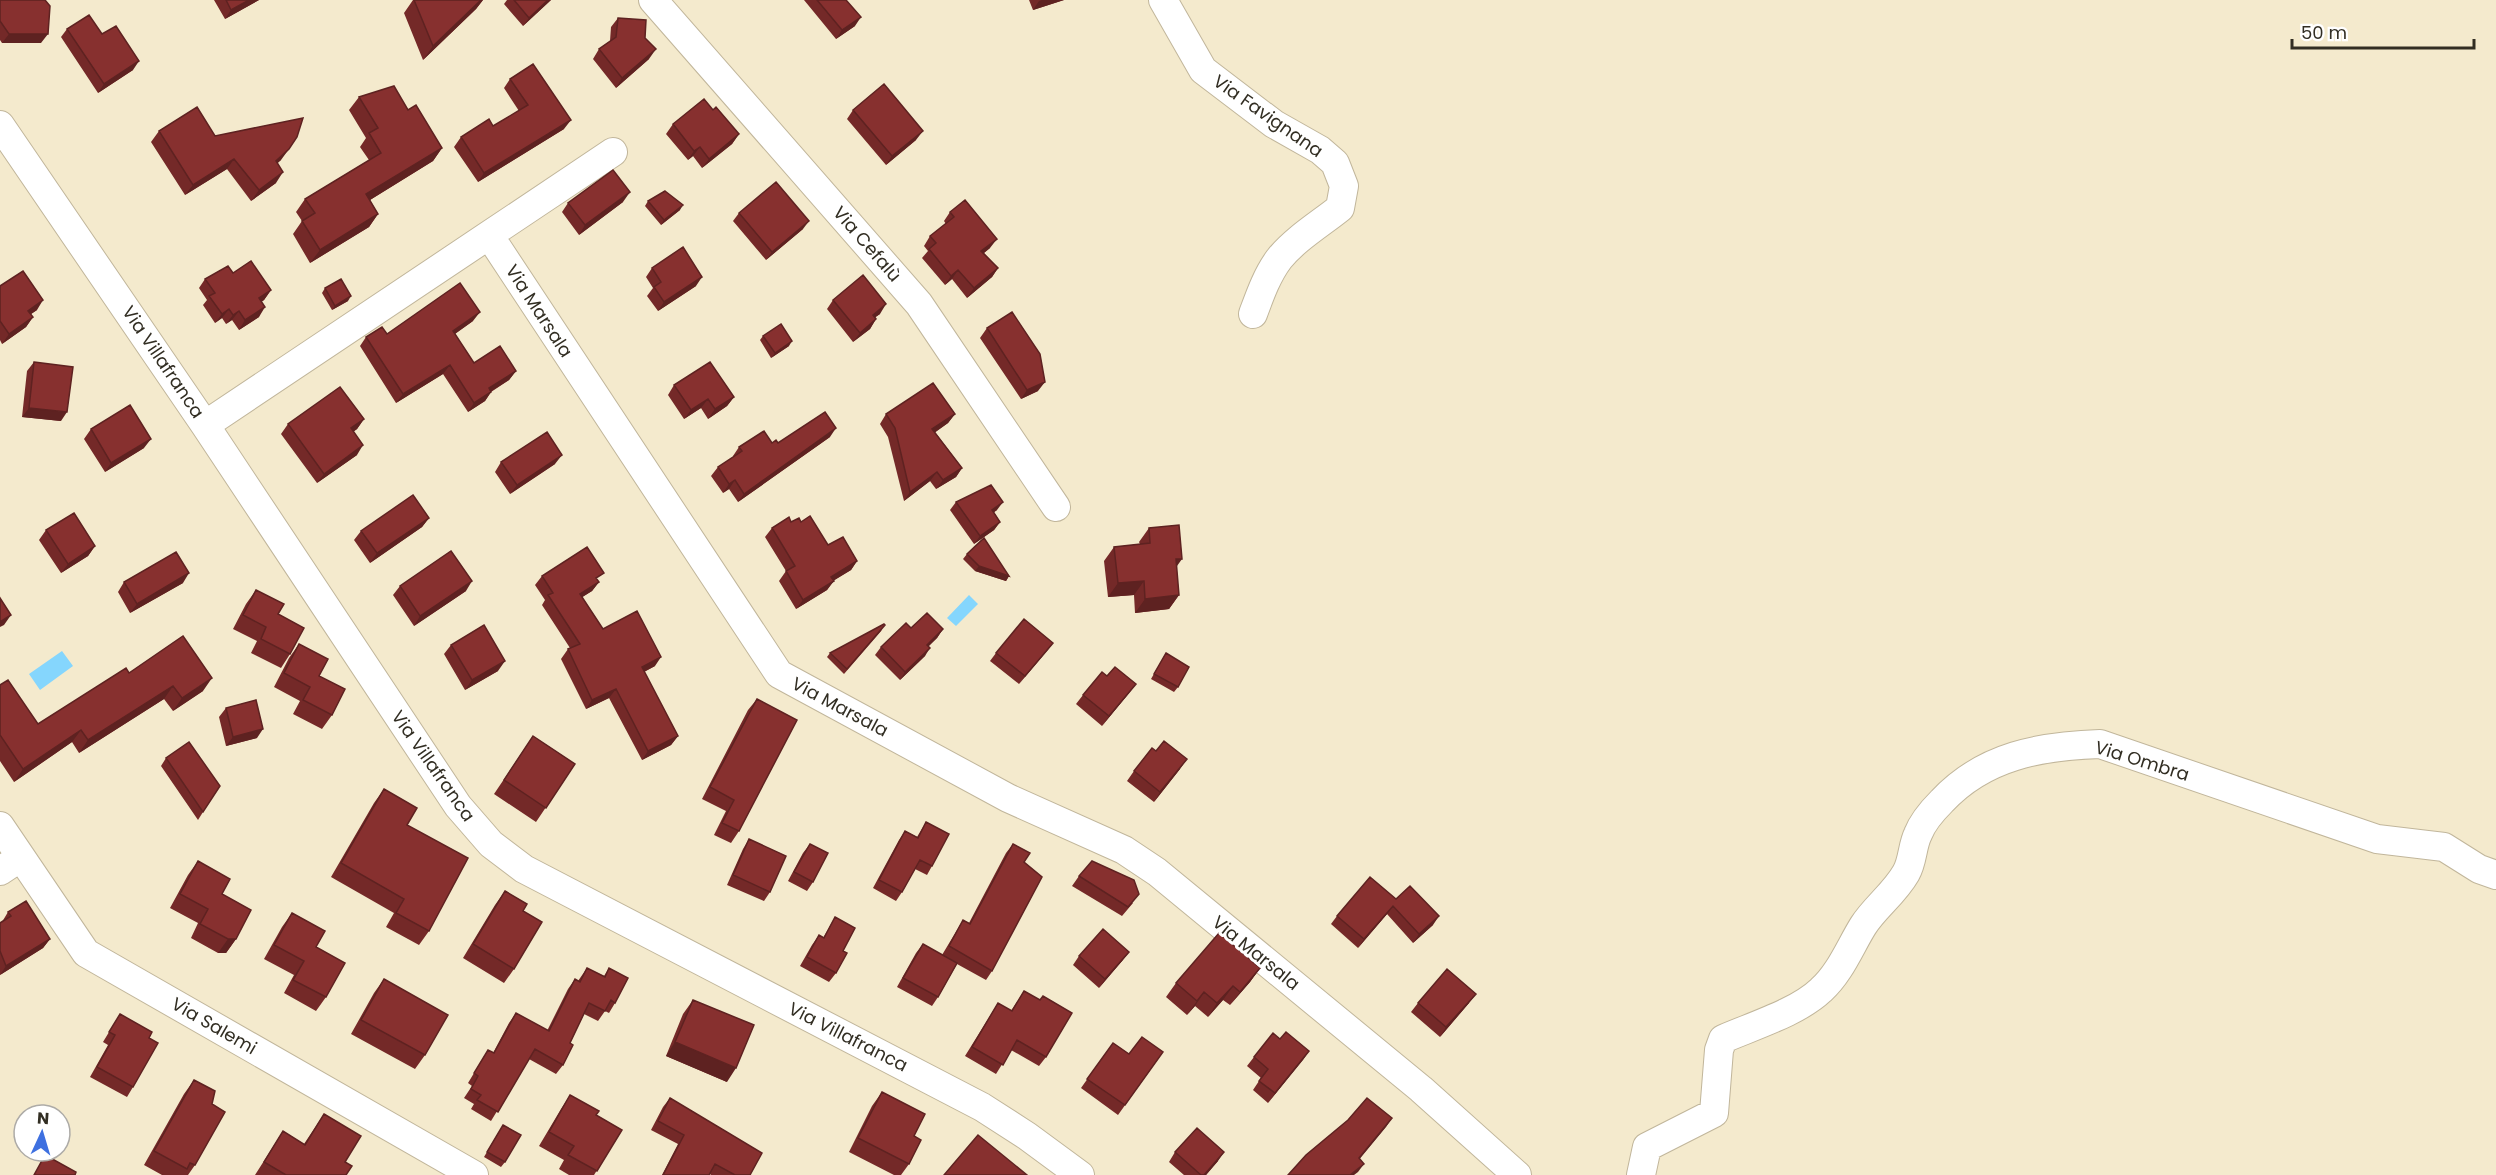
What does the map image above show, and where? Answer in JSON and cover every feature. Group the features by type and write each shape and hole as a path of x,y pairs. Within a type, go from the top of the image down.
{"street":[{"name":"Via Cefalù","path":"653,0 919,304 1056,507"},
{"name":"Via Favignana","path":"1163,0 1203,70 1274,124 1320,150 1335,163 1344,186 1340,208 1279,259 1266,281 1253,314"},
{"name":"Via Villafranca","path":"0,124 205,424 458,806 491,844 524,869 982,1107 1046,1149 1080,1175"},
{"path":"205,424 613,152"},
{"name":"Via Marsala","path":"489,235 779,674 1008,798 1124,850 1157,872 1422,1089 1517,1175"},
{"name":"Via Ombra","path":"1641,1175 1647,1147 1714,1113 1719,1050 1723,1039 1799,1006 1821,991 1840,967 1866,922 1892,895 1908,870 1918,833 1932,811 1956,786 1974,773 1998,761 2070,745 2100,744 2377,839 2444,847 2479,869 2496,875"},
{"name":"Via Salemi","path":"0,826 11,864 86,952 474,1175"}],"water":[{"path":"969,595 978,604 956,626 947,618"},
{"path":"62,651 73,666 40,690 29,674"}],"building":[{"path":"0,0 45,0 50,6 48,34 9,34 0,21"},
{"path":"226,0 249,0 231,10"},
{"path":"414,0 481,0 433,46"},
{"path":"514,0 548,0 529,18"},
{"path":"817,0 846,0 861,17 842,30"},
{"path":"89,15 102,34 116,26 139,61 104,84 67,29"},
{"path":"618,18 646,20 645,38 656,49 622,78 599,49 616,37"},
{"path":"533,64 571,120 484,173 461,137 489,119 493,126 528,105 510,79"},
{"path":"884,84 923,131 892,156 853,110"},
{"path":"394,86 408,110 416,105 442,148 366,194 378,214 320,250 302,221 315,213 305,199 381,153 369,133 378,128 359,97"},
{"path":"704,99 713,110 716,107 739,134 709,159 700,147 694,151 673,124"},
{"path":"197,107 215,136 303,118 297,137 289,149 276,161 283,172 259,190 234,159 193,185 159,131"},
{"path":"613,170 630,192 585,225 568,203"},
{"path":"776,182 809,221 772,252 739,213"},
{"path":"665,191 683,205 664,220 648,201"},
{"path":"965,200 997,239 981,251 998,268 974,288 958,270 951,276 929,249 936,243 930,236 954,217 950,212"},
{"path":"683,247 702,277 664,302 654,287 661,282 652,268"},
{"path":"251,261 271,290 259,298 265,307 245,320 239,311 233,315 229,309 222,314 209,296 215,293 205,279 228,266 233,273"},
{"path":"23,271 43,300 28,311 33,317 9,334 0,321 0,286"},
{"path":"863,275 886,304 873,315 876,319 860,333 833,300"},
{"path":"341,279 351,296 335,306 325,288"},
{"path":"460,283 480,312 453,331 474,363 500,346 516,371 489,388 491,392 474,403 450,365 403,394 366,337 382,327 387,334"},
{"path":"1012,312 1040,354 1045,382 1027,390 987,328"},
{"path":"781,324 792,341 775,353 763,336"},
{"path":"34,362 73,367 67,412 29,408"},
{"path":"710,362 734,397 715,409 708,399 691,410 674,385"},
{"path":"933,383 955,414 932,429 962,468 943,480 937,472 910,492 895,428 886,414"},
{"path":"340,387 364,419 351,428 363,445 324,474 288,424"},
{"path":"130,405 151,439 111,463 91,429"},
{"path":"825,412 836,428 744,494 735,480 729,484 718,467 742,451 739,447 764,431 772,443 776,440 778,443"},
{"path":"547,432 562,455 517,485 501,462"},
{"path":"991,485 1003,502 992,510 1000,522 980,536 956,502"},
{"path":"413,495 429,518 377,553 361,531"},
{"path":"74,513 95,546 68,564 46,530"},
{"path":"810,516 828,545 843,537 857,561 831,577 834,581 803,600 786,571 795,566 772,528 789,517 791,522 799,518 801,522"},
{"path":"1179,525 1182,559 1176,559 1179,595 1145,599 1144,581 1118,583 1114,547 1150,543 1149,528"},
{"path":"984,538 1009,576 979,566 967,554"},
{"path":"587,547 604,573 596,578 599,582 580,594 603,629 637,611 661,657 642,667 678,736 648,751 616,689 592,700 568,649 580,644 548,595 553,593 542,576"},
{"path":"451,551 472,581 420,616 400,586"},
{"path":"176,552 189,573 137,604 124,582"},
{"path":"256,590 284,604 278,614 304,628 290,654 261,639 266,627 243,615"},
{"path":"0,598 11,615 0,622"},
{"path":"927,613 943,629 927,645 930,648 905,672 881,647 906,623 911,628"},
{"path":"1024,619 1053,643 1025,676 996,653"},
{"path":"884,624 847,669 830,653"},
{"path":"484,625 505,661 472,680 451,645"},
{"path":"183,636 212,678 182,698 173,686 88,740 81,730 23,769 0,735 0,685 8,680 38,724 126,668 129,673"},
{"path":"299,644 328,659 319,676 345,689 332,715 303,700 310,687 284,673"},
{"path":"1166,653 1189,667 1178,687 1154,674"},
{"path":"1115,667 1136,684 1109,716 1083,695 1102,672 1107,676"},
{"path":"757,699 797,720 739,831 722,823 734,800 710,787"},
{"path":"256,700 263,729 233,737 226,708"},
{"path":"533,736 575,764 546,808 504,780"},
{"path":"1164,741 1187,759 1160,792 1134,771 1152,748 1156,751"},
{"path":"189,742 220,786 203,812 166,758"},
{"path":"384,789 417,808 407,825 468,858 429,931 396,913 404,899 341,863"},
{"path":"926,822 949,834 932,866 920,860 902,892 879,880 905,831 918,838"},
{"path":"749,839 786,856 770,892 733,875"},
{"path":"810,844 828,853 813,882 794,872"},
{"path":"1013,844 1030,853 1024,862 1042,877 992,971 949,946 963,920 970,924"},
{"path":"198,861 230,879 222,894 251,910 236,939 228,939 200,924 208,909 180,894"},
{"path":"1092,861 1134,880 1139,894 1128,907 1079,876"},
{"path":"1370,877 1396,899 1410,886 1439,916 1419,934 1393,906 1364,939 1337,916"},
{"path":"505,891 527,904 523,911 542,922 514,969 473,944"},
{"path":"26,901 50,939 6,966 0,951 0,923 11,916 8,912"},
{"path":"292,913 325,931 316,947 345,963 326,997 293,980 304,961 274,945"},
{"path":"835,917 855,928 843,951 847,953 836,973 807,957 819,935 824,938"},
{"path":"1103,929 1129,952 1105,979 1079,956"},
{"path":"1219,933 1260,968 1240,992 1233,986 1217,1003 1204,992 1197,1001 1176,983"},
{"path":"923,944 957,963 938,997 903,978"},
{"path":"587,968 605,977 609,968 628,978 615,1003 611,1000 605,1011 589,1003 570,1043 573,1045 563,1065 535,1049 498,1112 477,1100 481,1095 471,1089 478,1076 474,1073 488,1050 494,1053 516,1013 549,1031 575,979 580,982"},
{"path":"1447,969 1476,994 1446,1027 1418,1003"},
{"path":"384,979 448,1015 425,1055 361,1020"},
{"path":"1024,991 1040,1000 1043,996 1072,1013 1046,1057 1017,1040 1003,1065 972,1047 998,1003 1012,1011"},
{"path":"693,1000 754,1025 736,1068 675,1042"},
{"path":"120,1014 152,1032 149,1038 158,1043 133,1087 97,1067 115,1035 109,1032"},
{"path":"1286,1032 1309,1051 1275,1093 1259,1081 1268,1069 1254,1057 1273,1033 1280,1039"},
{"path":"1142,1037 1163,1052 1125,1105 1087,1079 1113,1043 1129,1054"},
{"path":"194,1080 215,1091 212,1104 225,1112 195,1165 190,1163 187,1169 154,1151"},
{"path":"882,1092 925,1114 914,1136 921,1140 909,1164 858,1138"},
{"path":"570,1095 599,1111 596,1115 622,1130 597,1171 568,1155 574,1146 549,1132"},
{"path":"670,1098 762,1153 750,1175 735,1175 715,1164 709,1175 663,1175 684,1135 658,1121"},
{"path":"1367,1098 1392,1118 1359,1158 1364,1164 1350,1175 1288,1175 1306,1155 1348,1120"},
{"path":"324,1114 361,1136 345,1162 352,1166 346,1175 286,1175 264,1162 283,1131 305,1145"},
{"path":"503,1125 521,1135 505,1162 487,1152"},
{"path":"1197,1128 1224,1152 1204,1175 1201,1175 1175,1152"},
{"path":"978,1135 1027,1175 944,1175"},
{"path":"41,1163 60,1163 76,1172 75,1175 34,1175"}]}
